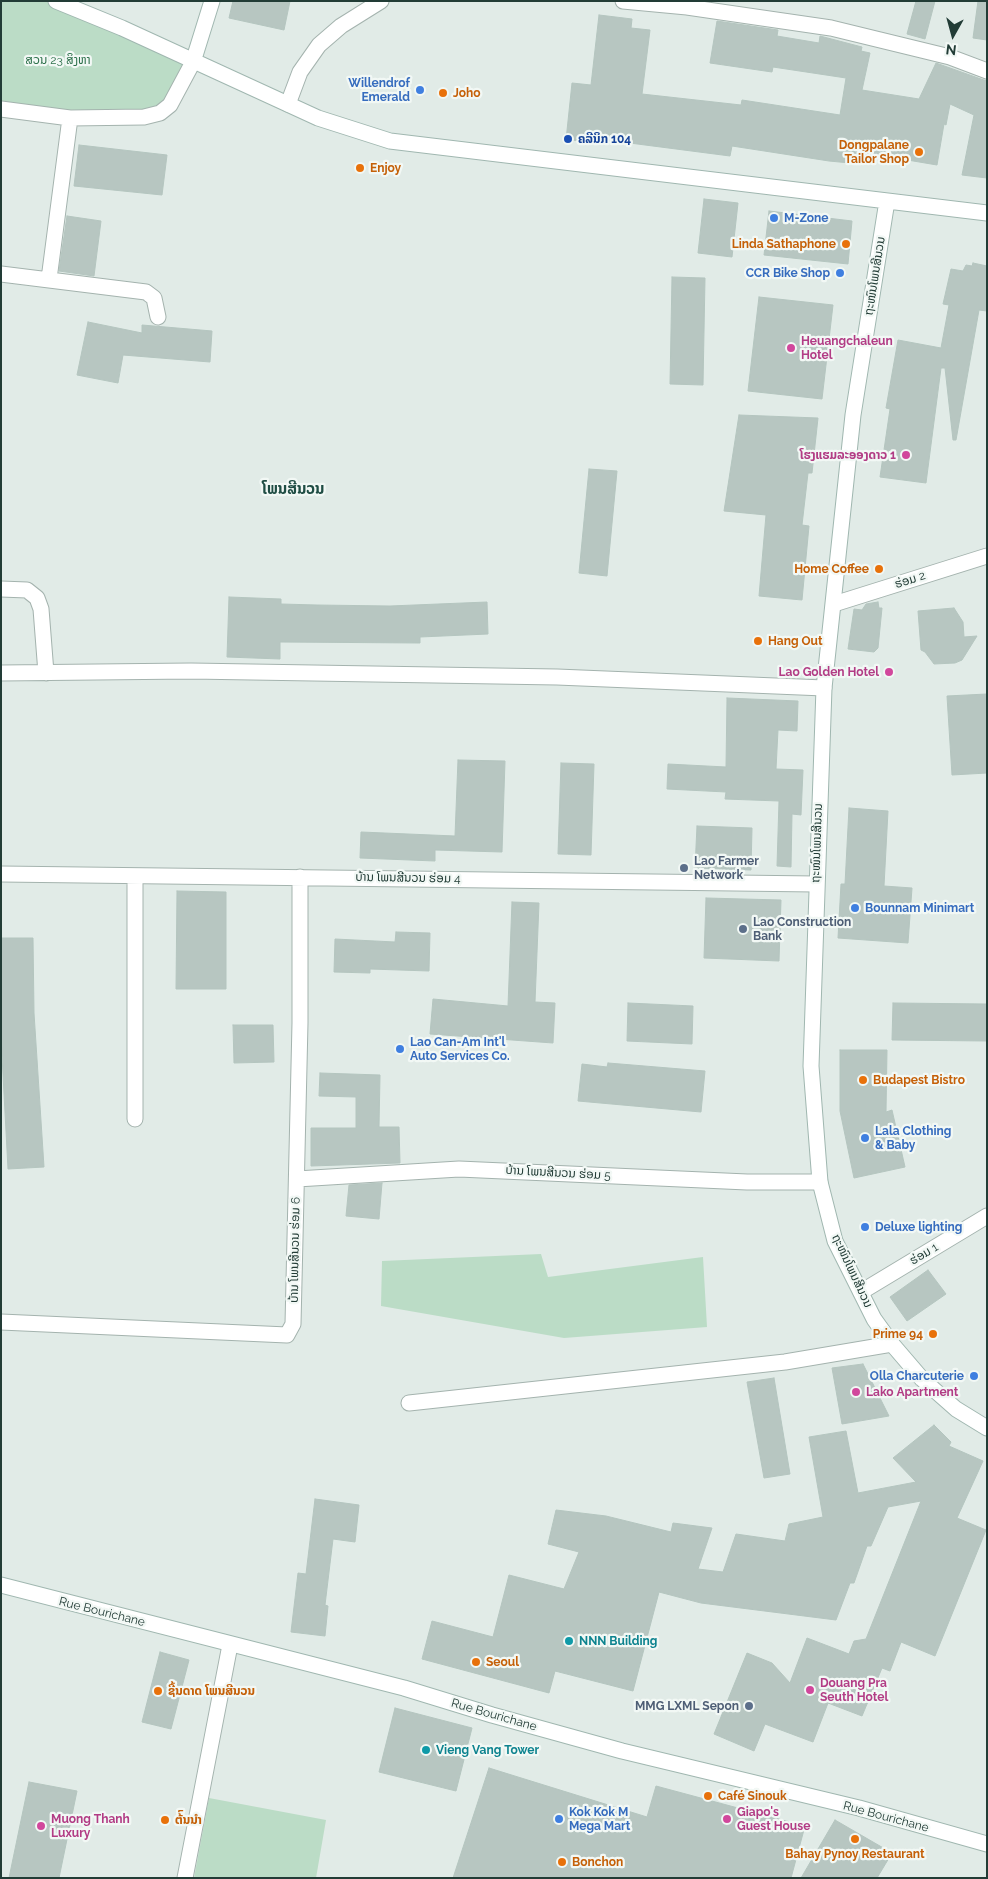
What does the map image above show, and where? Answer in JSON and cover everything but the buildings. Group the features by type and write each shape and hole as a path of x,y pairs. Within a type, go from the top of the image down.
{"street":[{"path":"56,1 122,28 326,121 390,141 987,213"},
{"path":"1,108 70,118 144,117 160,113 173,100 193,62 212,1"},
{"path":"288,104 300,72 320,45 341,26 381,1"},
{"path":"623,1 687,7 831,28 950,57 987,70"},
{"path":"49,279 70,118"},
{"name":"ຖະໜົນໂພນສີນວນ","path":"887,200 853,415 824,688 811,1066 820,1182 835,1241 874,1319 892,1344 922,1379 956,1410 987,1428"},
{"path":"1,274 146,292 154,298 158,317"},
{"name":"ຮ່ອມ 2","path":"834,604 987,556"},
{"path":"1,589 27,590 37,598 41,609 46,673"},
{"path":"1,673 191,671 557,677 824,688"},
{"name":"ບ້ານ ໂພນສີນວນ ຮ່ອມ 4","path":"1,874 300,876 816,884"},
{"path":"135,876 135,1119"},
{"name":"ບ້ານ ໂພນສີນວນ ຮ່ອມ 6","path":"1,1322 287,1335 293,1324 297,1179 300,876"},
{"name":"ບ້ານ ໂພນສີນວນ ຮ່ອມ 5","path":"297,1179 458,1169 738,1181 820,1182"},
{"name":"ຮ່ອມ 1","path":"861,1292 987,1216"},
{"path":"409,1403 785,1362 892,1344"},
{"name":"Rue Bourichane","path":"1,1585 404,1688 492,1715 622,1751 859,1808 987,1844"},
{"path":"185,1878 230,1645"}],"green space":[{"name":"ສວນ 23 ສິງຫາ","path":"1,1 56,1 193,62 167,106 134,120 1,109"},
{"path":"541,1254 548,1277 703,1257 707,1327 564,1338 381,1306 382,1261"},
{"path":"209,1798 326,1820 316,1878 194,1878"}],"place":[{"name":"Willendrof Emerald","path":"420,90"},
{"name":"Joho","path":"443,93"},
{"name":"ຄລີນິກ 104","path":"568,139"},
{"name":"Dongpalane Tailor Shop","path":"919,152"},
{"name":"Enjoy","path":"360,168"},
{"name":"M-Zone","path":"774,218"},
{"name":"Linda Sathaphone","path":"846,244"},
{"name":"CCR Bike Shop","path":"840,273"},
{"name":"Heuangchaleun Hotel","path":"791,348"},
{"name":"ໂຮງແຮມລະອອງດາວ 1","path":"906,455"},
{"name":"Home Coffee","path":"879,569"},
{"name":"Hang Out","path":"758,641"},
{"name":"Lao Golden Hotel","path":"889,672"},
{"name":"Lao Farmer Network","path":"684,868"},
{"name":"Bounnam Minimart","path":"855,908"},
{"name":"Lao Construction Bank","path":"743,929"},
{"name":"Lao Can-Am Int'l Auto Services Co.","path":"400,1049"},
{"name":"Budapest Bistro","path":"863,1080"},
{"name":"Lala Clothing & Baby","path":"865,1138"},
{"name":"Deluxe lighting","path":"865,1227"},
{"name":"Prime 94","path":"933,1334"},
{"name":"Olla Charcuterie","path":"974,1376"},
{"name":"Lako Apartment","path":"856,1392"},
{"name":"NNN Building","path":"569,1641"},
{"name":"Seoul","path":"476,1662"},
{"name":"Douang Pra Seuth Hotel","path":"810,1690"},
{"name":"ຊີ້ນດາດ ໂພນສີນວນ","path":"158,1691"},
{"name":"MMG LXML Sepon","path":"749,1706"},
{"name":"Vieng Vang Tower","path":"426,1750"},
{"name":"Café Sinouk","path":"708,1796"},
{"name":"Kok Kok M Mega Mart","path":"559,1819"},
{"name":"Giapo's Guest House","path":"727,1819"},
{"name":"ຕ້ົນນໍາ","path":"165,1820"},
{"name":"Muong Thanh Luxury","path":"41,1826"},
{"name":"Bahay Pynoy Restaurant","path":"855,1839"},
{"name":"Bonchon","path":"562,1862"}],"district":[{"name":"ໂພນສີນວນ","path":"293,489"}]}
